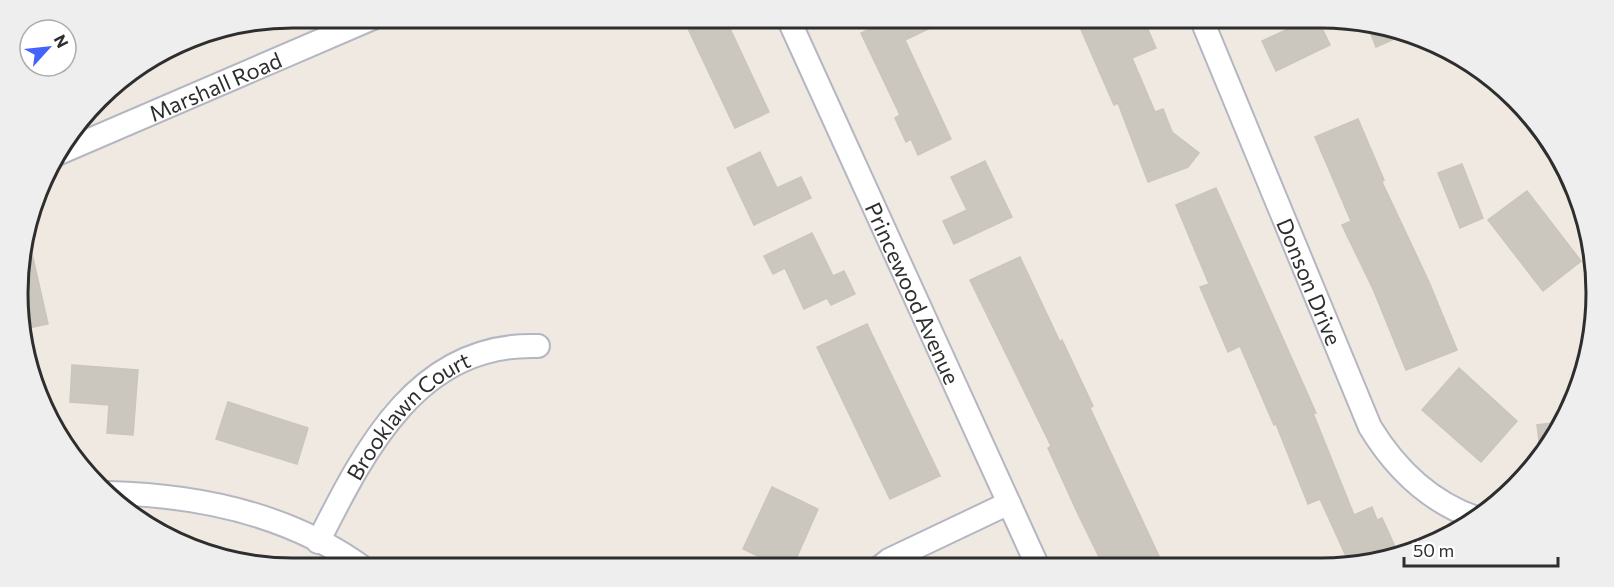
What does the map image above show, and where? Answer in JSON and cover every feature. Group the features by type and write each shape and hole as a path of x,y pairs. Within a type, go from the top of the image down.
{"street":[{"name":"Marshall Road","path":"72,148 350,28"},
{"name":"Princewood Avenue","path":"793,28 1034,558"},
{"name":"Donson Drive","path":"1205,28 1370,427 1386,453 1404,472 1461,518"},
{"name":"Brooklawn Court","path":"318,542 354,471 381,430 409,399 462,359 487,349 514,345 538,346"},
{"path":"119,493 160,494 207,501 251,513 318,542 346,558"},
{"path":"893,558 1009,503"}],"building":[{"path":"688,28 730,28 769,112 735,128"},
{"path":"872,28 930,28 905,40 951,139 918,155 911,139 906,142 895,118 900,115 861,33"},
{"path":"1080,28 1147,28 1156,48 1132,58 1155,112 1163,109 1172,132 1199,153 1188,167 1148,182 1118,103 1114,105"},
{"path":"1290,28 1322,28 1330,45 1276,71 1262,41"},
{"path":"1371,34 1394,39 1376,47"},
{"path":"1358,119 1384,180 1382,182 1429,282 1457,350 1406,370 1373,289 1342,225 1351,221 1315,137"},
{"path":"760,152 777,188 801,177 811,198 754,225 727,168"},
{"path":"985,161 1012,217 954,244 943,221 967,210 951,177"},
{"path":"1462,164 1483,218 1460,228 1438,173"},
{"path":"1216,188 1316,413 1313,413 1354,515 1372,507 1377,520 1382,518 1395,547 1346,557 1320,499 1308,504 1276,424 1274,425 1240,346 1228,352 1200,287 1209,284 1176,205"},
{"path":"1527,191 1581,261 1543,291 1488,220"},
{"path":"812,233 833,276 844,271 855,294 831,305 827,298 804,309 785,268 773,274 764,256"},
{"path":"32,253 48,324 31,327 28,294"},
{"path":"1020,257 1093,406 1090,408 1160,558 1100,558 1048,448 1051,446 970,280"},
{"path":"867,324 940,476 890,499 817,347"},
{"path":"72,365 138,370 133,435 107,433 109,405 70,402"},
{"path":"1459,368 1517,421 1481,462 1422,410"},
{"path":"228,402 308,428 297,464 216,439"},
{"path":"1552,423 1539,443 1537,425"},
{"path":"772,487 818,509 796,558 762,558 743,549"}]}
